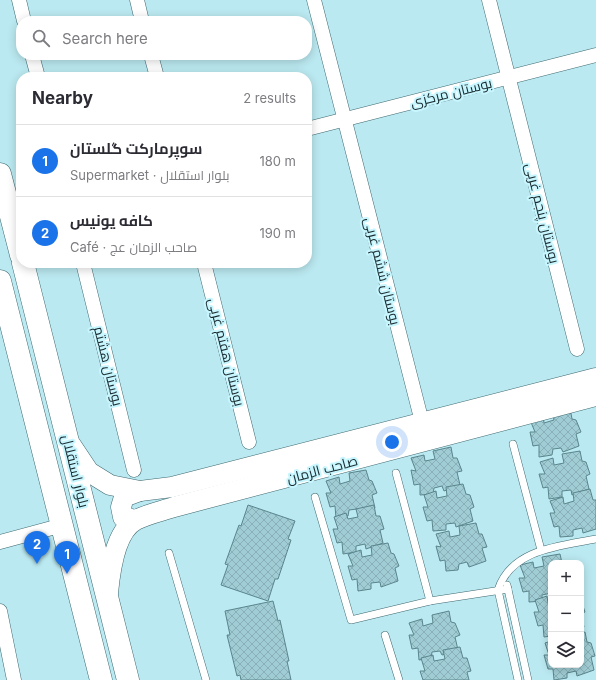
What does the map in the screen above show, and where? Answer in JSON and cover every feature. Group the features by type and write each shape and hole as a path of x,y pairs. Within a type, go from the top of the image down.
{"main road":[{"name":"بلوار استقلال","path":"0,174 10,204 16,233"},
{"path":"0,240 2,238 10,240 16,249"},
{"name":"بلوار استقلال","path":"24,268 69,442 107,603 128,680"},
{"name":"بلوار استقلال","path":"0,281 101,680"},
{"name":"صاحب الزمان","path":"69,442 89,472 110,485 140,491 172,487 596,378"},
{"name":"صاحب الزمان","path":"135,520 174,507 596,396"},
{"path":"107,603 111,563 121,536 135,520 123,517 121,507 124,497 140,491"}],"street":[{"path":"19,0 23,16"},
{"path":"137,0 141,16"},
{"name":"بوستان ششم غربی","path":"314,0 422,422"},
{"name":"بوستان پنجم غربی","path":"488,0 578,349"},
{"name":"بوستان مرکزی","path":"312,128 596,55"},
{"path":"33,60 37,72"},
{"path":"152,60 156,72"},
{"name":"بوستان هشتم","path":"84,268 134,470"},
{"name":"بوستان هفتم غربی","path":"205,268 249,442"},
{"path":"0,542 63,525"},
{"path":"0,611 14,680"}],"lane":[{"path":"513,444 541,550"},
{"path":"396,473 430,601"},
{"path":"315,497 352,620 430,601 508,589"},
{"path":"518,680 498,590 504,577 516,564 541,550 596,539"},
{"path":"169,553 206,680"},
{"path":"504,577 528,680"},
{"path":"385,635 399,680"}],"building":[{"path":"570,408 572,419 576,420 581,432 576,434 579,446 563,452 561,448 553,449 552,455 539,457 539,445 533,446 530,432 535,432 530,420 543,416 544,423 554,420 552,412"},
{"path":"451,447 453,458 457,458 462,471 457,472 460,485 444,491 442,486 434,488 433,494 420,495 420,484 414,485 411,470 416,471 411,458 424,455 425,461 435,459 433,451"},
{"path":"580,451 582,461 586,462 590,474 586,476 589,489 572,495 571,490 562,491 562,497 549,499 548,487 543,488 539,474 545,474 540,462 553,458 554,465 564,463 562,454"},
{"path":"366,470 369,480 372,481 377,493 372,495 375,508 359,514 357,509 349,510 348,516 336,518 335,506 330,507 326,493 331,493 326,481 339,477 340,484 350,481 349,473"},
{"path":"463,484 466,494 470,495 474,507 470,509 473,521 456,527 455,523 446,524 446,530 433,531 432,520 427,521 423,507 428,507 424,495 436,491 437,498 447,496 446,487"},
{"path":"590,489 593,500 596,500 596,529 583,533 582,528 573,530 573,536 560,537 559,526 554,527 550,513 555,513 550,501 563,497 564,504 574,501 573,493"},
{"path":"248,505 295,521 288,539 291,540 278,579 275,579 268,601 221,585 228,565 225,564"},
{"path":"374,505 376,516 380,516 384,529 380,530 383,543 366,549 365,544 356,546 356,552 343,554 342,542 337,543 333,529 338,529 334,517 346,513 348,519 358,517 356,509"},
{"path":"476,523 479,534 482,534 487,547 482,548 486,561 469,567 467,562 459,564 458,570 446,571 445,560 440,561 436,546 441,547 436,534 449,531 450,537 460,535 459,526"},
{"path":"388,543 391,553 394,554 399,566 395,568 398,581 381,587 380,582 371,583 371,589 358,591 357,579 352,580 348,566 353,566 348,554 361,550 362,557 372,555 371,546"},
{"path":"560,554 561,560 548,560 548,594 542,595 542,601 529,602 529,591 523,592 519,578 525,578 520,565 533,562 534,568 544,566 542,557"},
{"path":"547,596 548,636 544,637 543,625 538,626 534,612 539,612 535,600"},
{"path":"273,601 278,621 280,620 289,661 287,661 291,680 241,680 240,675 237,676 227,635 230,635 225,611"},
{"path":"449,611 451,622 455,623 460,635 455,637 458,650 442,655 440,651 432,652 431,658 419,660 418,648 412,649 409,635 414,635 409,623 422,619 423,626 433,623 432,615"},
{"path":"584,632 587,642 591,643 595,656 591,657 594,670 577,676 576,671 567,673 567,678 554,680 553,669 548,669 544,655 548,655 548,668 584,668"},
{"path":"548,642 548,652 545,643"},
{"path":"460,647 463,658 467,658 471,671 467,672 469,680 423,680 420,671 425,671 421,658 433,655 434,661 445,659 443,650"}],"place":[{"name":"کافه یونیس","path":"37,564"},
{"name":"سوپرمارکت گلستان","path":"67,574"}]}
